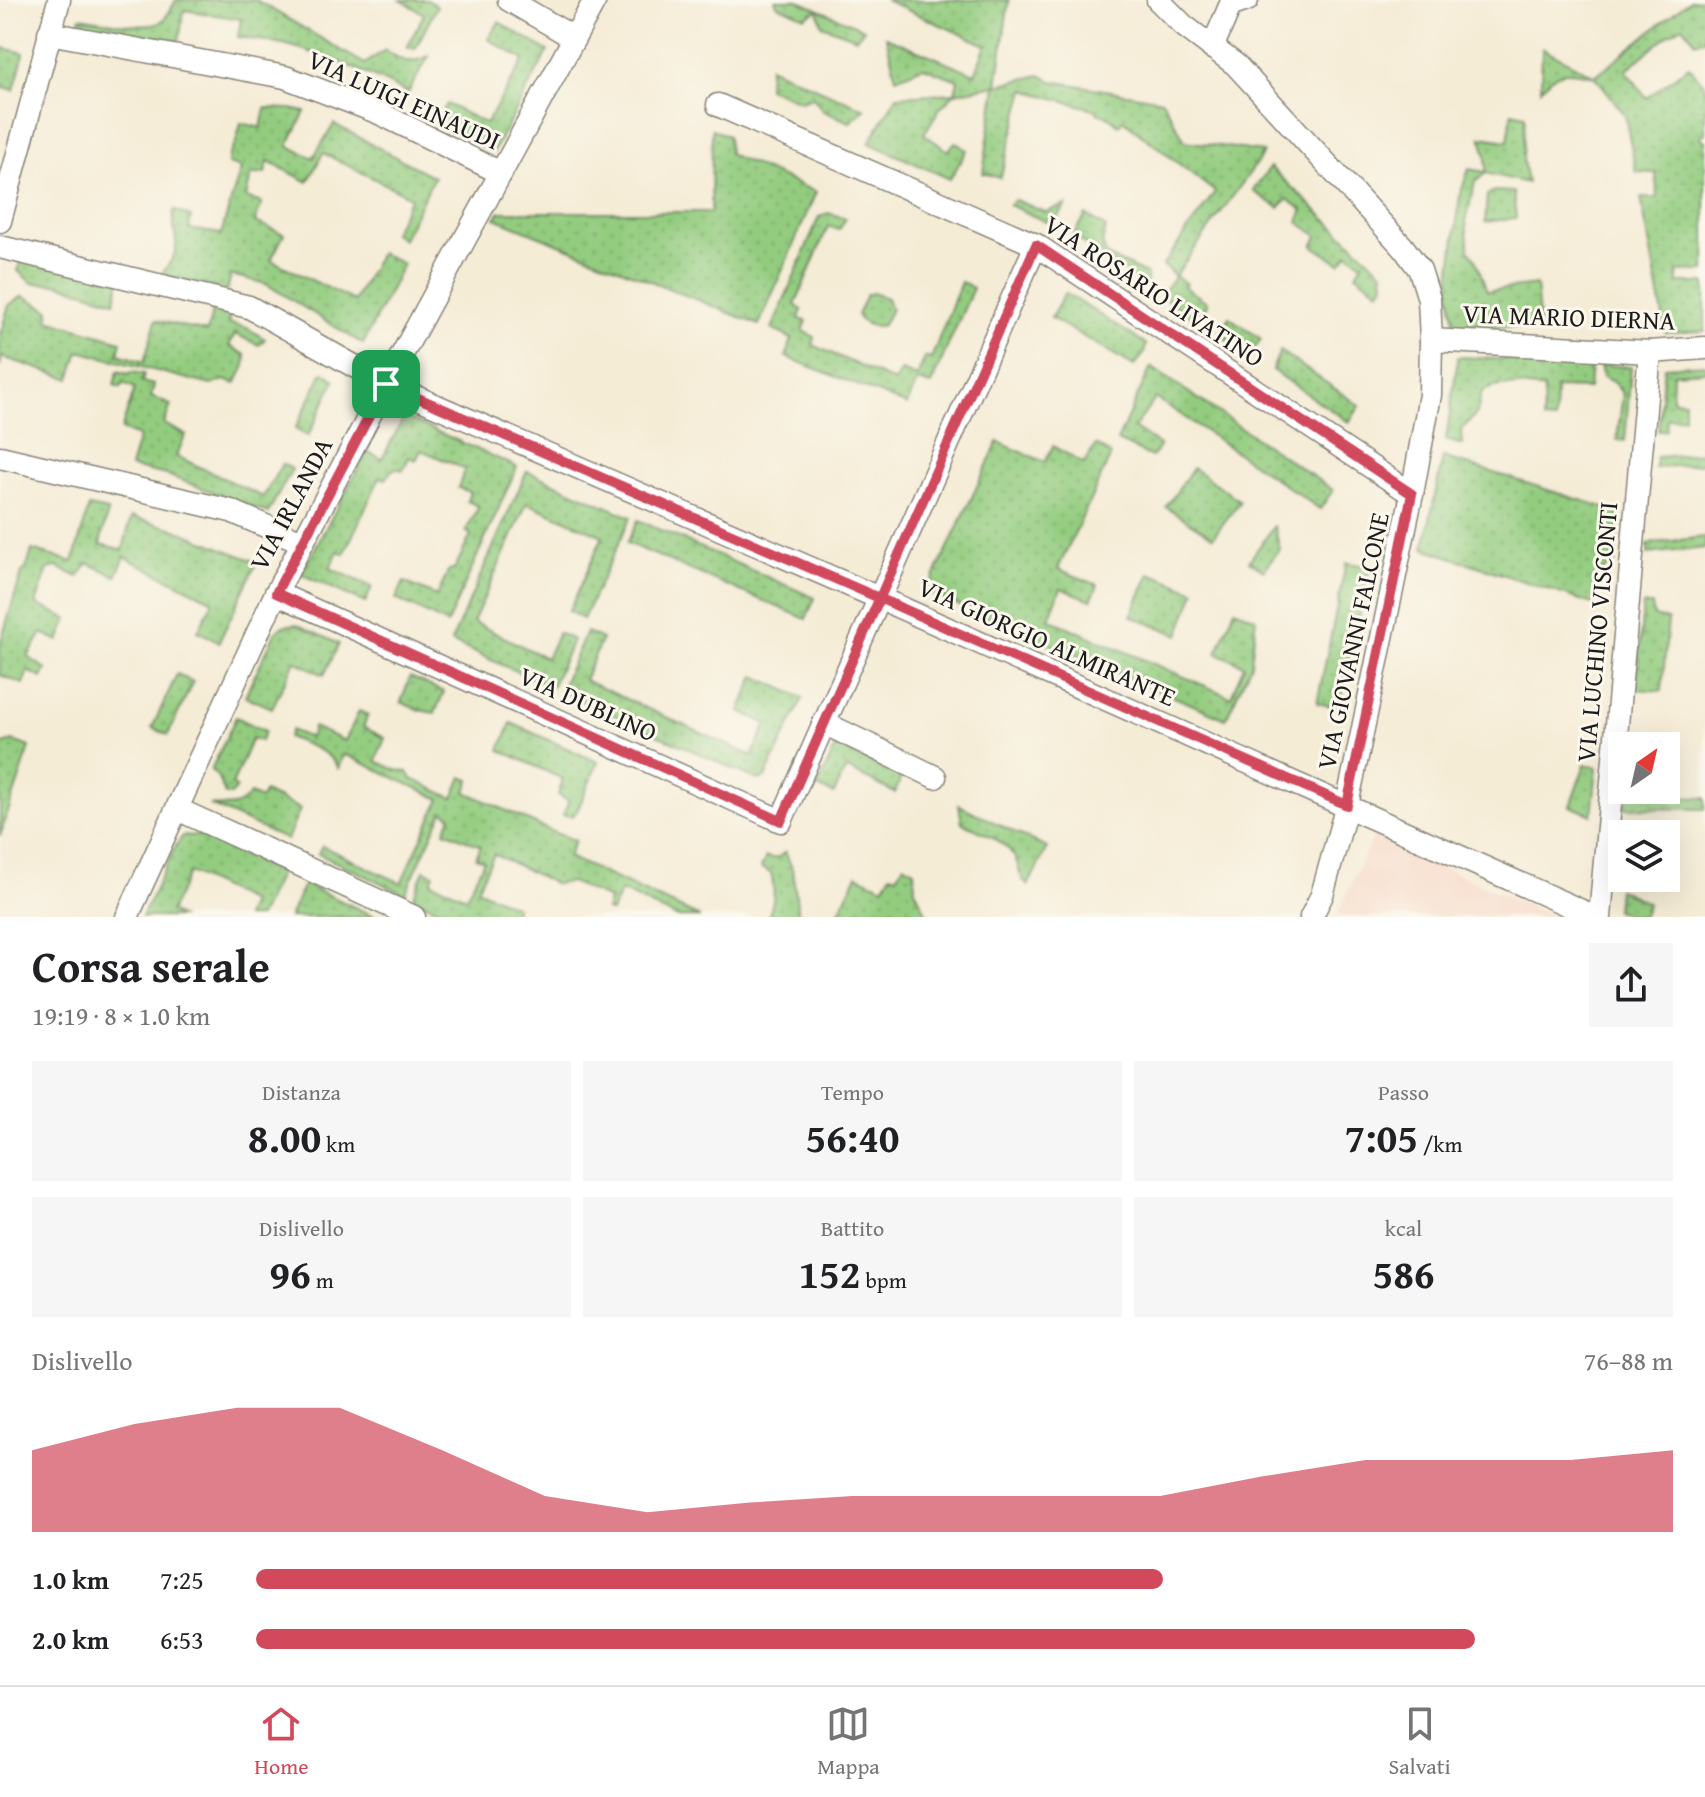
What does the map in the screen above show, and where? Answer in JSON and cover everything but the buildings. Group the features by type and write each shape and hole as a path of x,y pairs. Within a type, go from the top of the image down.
{"street":[{"path":"0,221 59,0"},
{"path":"509,0 574,38"},
{"name":"VIA IRLANDA","path":"127,917 302,542 595,0"},
{"name":"VIA GIOVANNI FALCONE","path":"1158,0 1184,26 1236,65 1403,247 1420,270 1429,299 1430,395 1412,494 1347,805 1322,895 1311,917"},
{"path":"1212,48 1230,6 1247,0"},
{"name":"VIA LUIGI EINAUDI","path":"49,33 285,77 377,112 501,173"},
{"name":"VIA ROSARIO LIVATINO","path":"718,105 1036,245 1412,494"},
{"name":"VIA DUBLINO","path":"276,593 781,821 1036,245"},
{"name":"VIA GIORGIO ALMIRANTE","path":"0,247 249,307 386,384 879,598 1598,917"},
{"name":"VIA MARIO DIERNA","path":"1431,340 1650,352 1705,348"},
{"name":"VIA LUCHINO VISCONTI","path":"1598,917 1650,352"},
{"path":"0,457 231,511 302,542"},
{"path":"824,723 935,777"},
{"path":"177,809 414,917"}],"shaded area":[{"path":"1373,836 1553,917 1336,917"}],"green space":[{"path":"176,0 256,0 365,64 385,50 406,61 429,56 408,93 315,53 238,37 241,19 184,10 179,41 78,27 81,17 123,24 155,24 164,19"},
{"path":"401,0 427,0 437,6 415,49 407,47 424,14"},
{"path":"775,0 797,0 864,29 856,38 822,25 818,10 805,17 777,5"},
{"path":"885,0 1009,0 997,85 1040,75 1052,81 1162,100 1185,141 1263,152 1175,276 1163,265 1215,192 1123,120 1119,125 1097,113 1097,110 1025,90 1000,178 983,173 996,85 955,93 958,80 923,67 896,78 886,37 975,74 986,45"},
{"path":"1690,0 1705,0 1705,39 1696,42 1683,26 1626,70 1647,98 1689,66 1705,85 1705,133 1700,137 1705,141 1705,271 1677,272 1678,283 1705,283 1705,331 1666,333 1641,198 1657,198 1656,173 1636,172 1625,115 1595,76"},
{"path":"499,22 548,51 493,153 436,122 447,104 486,124 524,60 488,39"},
{"path":"0,47 24,53 14,90 0,86"},
{"path":"1542,48 1595,76 1559,73 1541,89"},
{"path":"769,67 865,109 850,122 823,111 813,97 800,101 768,88"},
{"path":"955,93 940,108 924,134 948,151 955,142 967,150 950,179 869,143 897,96"},
{"path":"265,108 305,112 288,146 313,158 334,124 434,177 403,239 393,233 411,197 323,153 308,182 268,161 265,173 251,175 246,198 262,203 255,222 284,234 271,260 354,301 380,253 403,264 363,344 266,284 231,275 227,291 162,274 176,248 174,210 191,217 189,229 221,234 241,168 228,164 228,158 241,123 261,128"},
{"path":"1512,112 1525,115 1523,159 1527,183 1486,173 1475,182 1466,221 1469,250 1487,291 1536,285 1540,328 1455,325 1449,287 1460,195 1469,169 1486,172 1481,137 1508,141"},
{"path":"712,129 728,136 729,154 816,192 759,325 495,218 499,212 711,212"},
{"path":"1270,167 1383,272 1384,285 1379,291 1356,274 1362,263 1348,253 1340,263 1313,246 1318,236 1298,222 1303,210 1287,199 1279,208 1253,191"},
{"path":"1494,191 1513,192 1516,218 1485,222 1487,195"},
{"path":"1015,200 1045,212 1066,205 1053,225 1009,205"},
{"path":"828,213 846,218 839,230 828,226 795,305 802,310 799,319 807,321 803,331 814,337 813,345 895,382 901,371 917,377 925,357 931,359 961,282 973,288 931,385 917,381 907,405 786,357 792,339 772,329 819,217"},
{"path":"1086,215 1106,228 1102,243 1107,256 1146,274 1147,287 1073,236"},
{"path":"22,256 120,281 115,301 58,284 32,283 18,271"},
{"path":"1175,276 1208,303 1197,320 1161,296"},
{"path":"872,293 887,298 891,309 883,325 868,324 857,315 866,295"},
{"path":"1065,293 1146,344 1144,354 1134,366 1051,318"},
{"path":"23,296 50,310 48,320 121,341 118,354 144,362 156,320 207,332 214,305 232,310 228,323 247,328 265,339 259,345 235,334 229,346 246,355 245,366 236,384 224,380 211,385 79,351 70,379 2,357 0,366 0,335 9,305"},
{"path":"1229,317 1261,339 1250,355 1220,335"},
{"path":"1280,351 1360,406 1349,422 1272,370"},
{"path":"1458,357 1591,364 1589,389 1556,388 1555,421 1543,420 1544,389 1512,386 1482,392 1477,413 1462,429 1462,445 1446,440"},
{"path":"1705,364 1705,371 1673,373 1672,400 1684,401 1684,417 1667,418 1666,430 1658,431 1664,367"},
{"path":"1600,365 1631,367 1625,441 1617,440 1623,394 1614,383 1602,376"},
{"path":"1151,367 1333,490 1320,509 1156,398 1134,428 1160,446 1152,457 1117,441"},
{"path":"118,371 144,374 142,382 154,385 151,397 171,405 164,424 186,435 176,456 263,497 282,464 292,469 268,513 167,475 130,467 139,436 121,430 135,388 123,383 121,388 114,385"},
{"path":"323,372 335,380 308,436 295,429"},
{"path":"404,417 517,467 447,624 396,599 404,582 437,596 471,535 466,531 479,506 467,501 470,492 458,488 465,469 421,450 416,460 409,457 403,470 395,468 386,479 380,477 344,554 338,551 330,568 372,587 365,603 301,574 367,452 382,459"},
{"path":"998,442 1045,462 1053,446 1084,464 1096,445 1111,455 1058,569 1098,585 1091,600 1061,588 1049,619 1231,697 1244,665 1217,653 1235,609 1256,618 1251,664 1226,719 927,592"},
{"path":"1705,453 1705,463 1655,468 1656,457"},
{"path":"1443,457 1619,512 1615,563 1597,575 1595,605 1424,548"},
{"path":"1193,468 1240,501 1213,537 1166,507"},
{"path":"527,471 631,517 583,619 569,611 603,536 527,503 473,622 546,658 558,633 573,640 551,687 451,642"},
{"path":"89,507 108,511 100,544 123,550 131,517 171,528 257,562 219,642 198,631 213,601 125,557 116,576 88,563 78,577 57,567 48,569 36,604 68,619 59,641 42,633 28,657 46,669 42,678 28,671 23,684 0,675 0,644 32,550 73,562"},
{"path":"638,520 815,598 806,619 627,543"},
{"path":"1274,526 1280,549 1264,570 1249,561"},
{"path":"1705,537 1705,548 1648,554 1648,544"},
{"path":"1346,563 1370,566 1339,708 1317,703"},
{"path":"1150,573 1195,591 1179,635 1131,616"},
{"path":"1643,605 1652,605 1654,617 1668,620 1662,691 1636,689"},
{"path":"296,624 339,644 324,675 295,661 272,708 245,696 275,633 283,626"},
{"path":"586,632 602,639 584,680 752,756 767,724 740,711 755,676 803,698 765,778 758,780 560,691"},
{"path":"177,674 193,682 168,735 152,728"},
{"path":"410,677 444,692 435,713 401,702"},
{"path":"359,711 368,715 363,727 385,738 376,761 408,772 412,779 453,798 462,777 470,780 466,792 575,840 568,857 700,917 676,917 621,891 611,912 606,910 609,899 571,882 555,884 494,854 477,889 516,907 513,914 521,917 455,917 413,898 424,870 434,874 431,882 466,897 484,861 476,857 481,846 445,831 451,816 443,811 405,894 318,854 322,846 401,883 440,799 344,754 338,768 323,752 288,737 291,730 310,738 313,727 345,741"},
{"path":"236,717 265,731 261,741 252,738 232,785 237,788 231,795 225,794 218,777 211,770"},
{"path":"511,723 598,762 573,816 563,815 569,801 558,795 563,779 500,750"},
{"path":"13,741 30,747 0,836 0,745"},
{"path":"836,746 901,777 895,793 846,768 834,794 817,787"},
{"path":"1585,764 1597,768 1592,815 1570,806"},
{"path":"264,792 300,809 287,840 210,805 232,806 241,803 250,794 261,799"},
{"path":"1680,797 1705,798 1705,809 1625,808 1625,804 1680,804"},
{"path":"959,805 1047,848 1028,886 1011,851 992,837 962,823"},
{"path":"199,835 280,873 259,917 245,917 251,902 189,872 170,912 179,917 142,917 176,845 183,836"},
{"path":"785,852 792,868 799,917 768,917 773,885 771,873 761,868 766,857 776,858"},
{"path":"904,864 914,870 915,889 928,917 836,917 857,875 883,887 891,874 897,876"},
{"path":"304,884 376,917 289,917"},
{"path":"1618,892 1648,903 1642,917 1616,910"}],"route":[{"path":"386,384 276,593 781,821 879,598 1036,245 1412,494 1347,805 879,598 386,384"}]}
